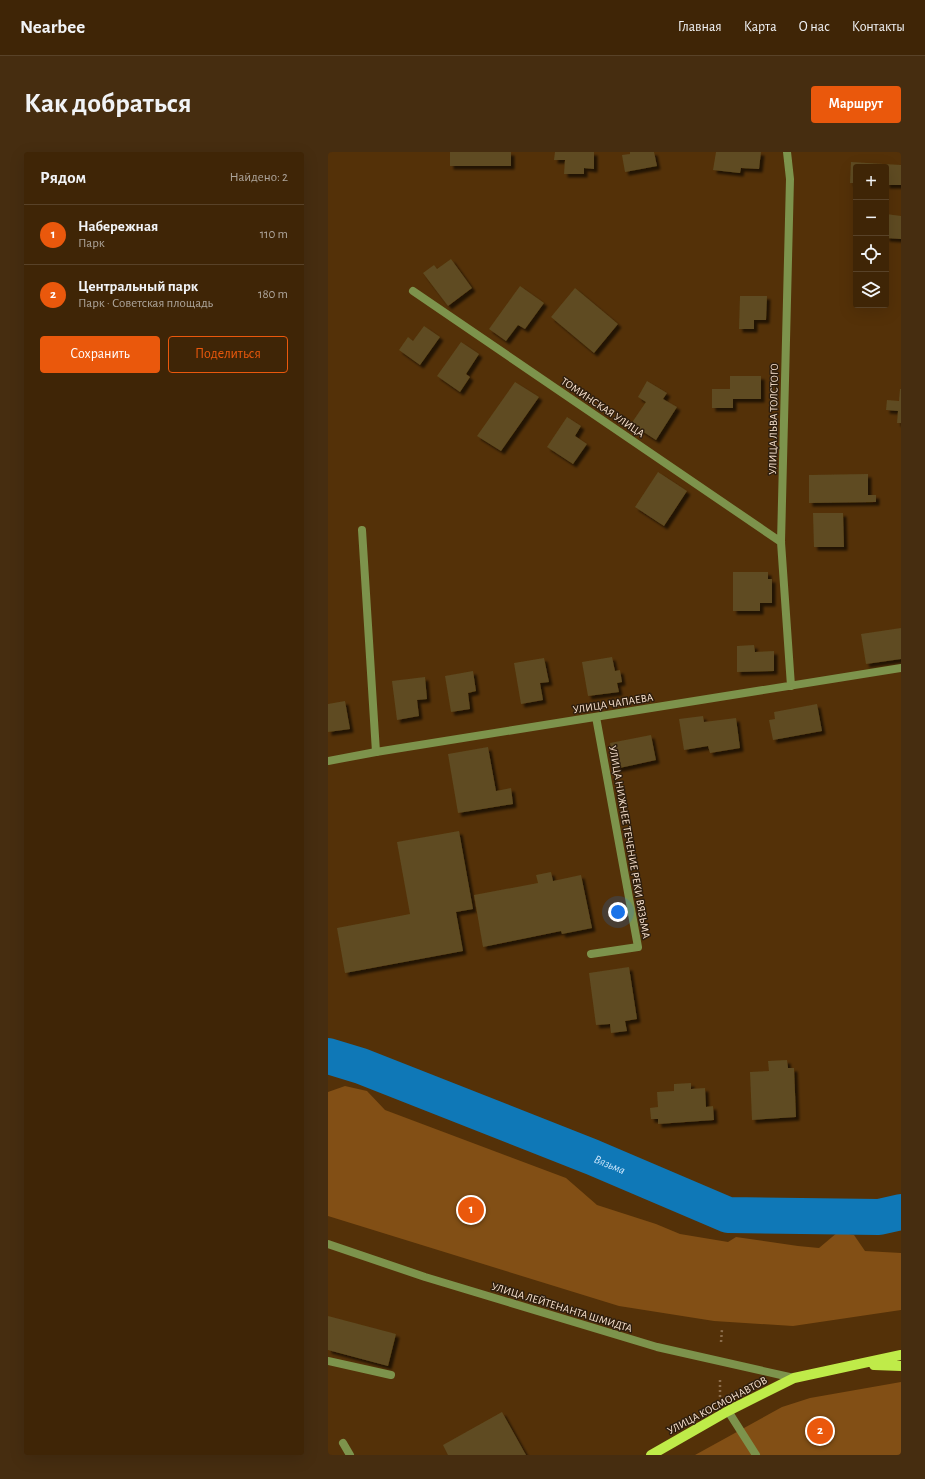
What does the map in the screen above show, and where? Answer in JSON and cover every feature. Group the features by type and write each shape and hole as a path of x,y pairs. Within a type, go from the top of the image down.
{"main road":[{"path":"858,1364 901,1355"},
{"name":"УЛИЦА КОСМОНАВТОВ","path":"651,1455 728,1411 794,1378 858,1364"},
{"path":"858,1364 901,1366"}],"street":[{"name":"УЛИЦА ЛЬВА ТОЛСТОГО","path":"787,152 790,179 781,542 791,686"},
{"name":"ТОМИНСКАЯ УЛИЦА","path":"413,290 781,542"},
{"path":"362,530 376,752"},
{"name":"УЛИЦА ЧАПАЕВА","path":"328,761 901,668"},
{"name":"УЛИЦА НИЖНЕЕ ТЕЧЕНИЕ РЕКИ ВЯЗЬМА","path":"591,954 638,947 596,717"},
{"name":"УЛИЦА ЛЕЙТЕНАНТА ШМИДТА","path":"328,1244 425,1277 657,1347 794,1378"},
{"path":"328,1361 391,1375"},
{"path":"728,1411 756,1455"},
{"path":"343,1444 350,1455"}],"path":[{"path":"721,1342 722,1329"},
{"path":"720,1377 720,1397"}],"shaded area":[{"path":"345,1086 367,1091 385,1110 566,1178 597,1205 656,1224 680,1234 728,1242 736,1237 819,1248 838,1232 854,1235 865,1251 901,1253 901,1310 793,1326 714,1321 619,1306 328,1216 328,1092"},
{"path":"901,1382 901,1455 695,1455 782,1407 810,1398"}],"building":[{"path":"450,152 511,152 511,166 450,166"},
{"path":"555,152 594,152 594,169 584,168 584,174 564,174 565,160 554,160"},
{"path":"630,152 654,152 657,166 625,172 622,155 630,154"},
{"path":"716,152 761,152 759,169 741,168 740,173 713,170"},
{"path":"851,162 884,164 853,164 853,183 850,183"},
{"path":"889,164 901,165 901,185 889,185"},
{"path":"889,214 901,216 901,239 889,238"},
{"path":"451,259 472,288 448,306 423,273 434,265 437,269"},
{"path":"520,286 544,303 525,329 518,325 506,341 489,329"},
{"path":"575,288 618,324 594,353 551,317"},
{"path":"740,296 767,296 766,320 754,320 754,329 739,329"},
{"path":"424,326 440,337 420,365 399,350 408,337 413,341"},
{"path":"461,342 479,354 466,374 470,377 460,392 437,376"},
{"path":"730,376 761,376 761,399 733,399 733,408 712,408 712,389 730,389"},
{"path":"647,381 667,393 663,399 677,407 656,440 631,424 646,402 638,397"},
{"path":"515,382 539,397 501,451 477,436"},
{"path":"900,389 901,423 897,423 898,411 886,410 887,400 899,401"},
{"path":"567,417 581,426 575,436 587,444 573,464 547,447"},
{"path":"658,472 687,491 664,526 635,507"},
{"path":"868,474 868,495 876,495 876,502 809,503 809,475"},
{"path":"813,513 843,513 844,547 814,547"},
{"path":"733,572 768,572 768,579 772,579 772,603 760,603 760,611 733,611"},
{"path":"901,628 901,659 866,664 861,634"},
{"path":"754,645 755,652 774,651 774,671 737,672 737,646"},
{"path":"612,657 615,671 620,670 622,682 617,683 619,692 588,696 582,662"},
{"path":"544,658 549,682 540,683 543,700 521,704 514,663"},
{"path":"473,671 476,691 468,693 470,709 451,712 445,676"},
{"path":"425,677 427,699 417,700 419,716 397,720 392,681"},
{"path":"345,701 350,729 328,732 328,704"},
{"path":"817,704 822,731 773,740 769,720 775,719 774,712"},
{"path":"703,716 704,722 736,718 740,748 710,753 708,746 684,750 679,719"},
{"path":"651,735 656,760 615,769 610,743"},
{"path":"488,747 496,791 511,788 513,804 458,813 448,754"},
{"path":"459,831 473,909 456,912 463,951 345,973 337,928 410,914 397,842"},
{"path":"551,872 553,881 581,875 592,928 562,934 561,931 483,947 474,895 538,883 536,875"},
{"path":"629,967 637,1019 625,1021 627,1031 611,1033 610,1024 596,1025 589,973"},
{"path":"787,1060 788,1068 794,1068 796,1117 752,1120 750,1072 769,1071 768,1061"},
{"path":"691,1083 691,1089 705,1088 706,1107 713,1106 714,1120 658,1124 658,1119 651,1119 650,1108 658,1107 657,1092 674,1091 674,1084"},
{"path":"328,1316 396,1334 388,1366 328,1350"},
{"path":"502,1412 526,1455 448,1455 443,1445"}],"waterway":[{"name":"Вязьма","path":"328,1056 361,1066 592,1157 728,1215 879,1217 901,1212"}],"place":[{"name":"Набережная","path":"471,1210"},
{"name":"Центральный парк","path":"820,1431"}]}
